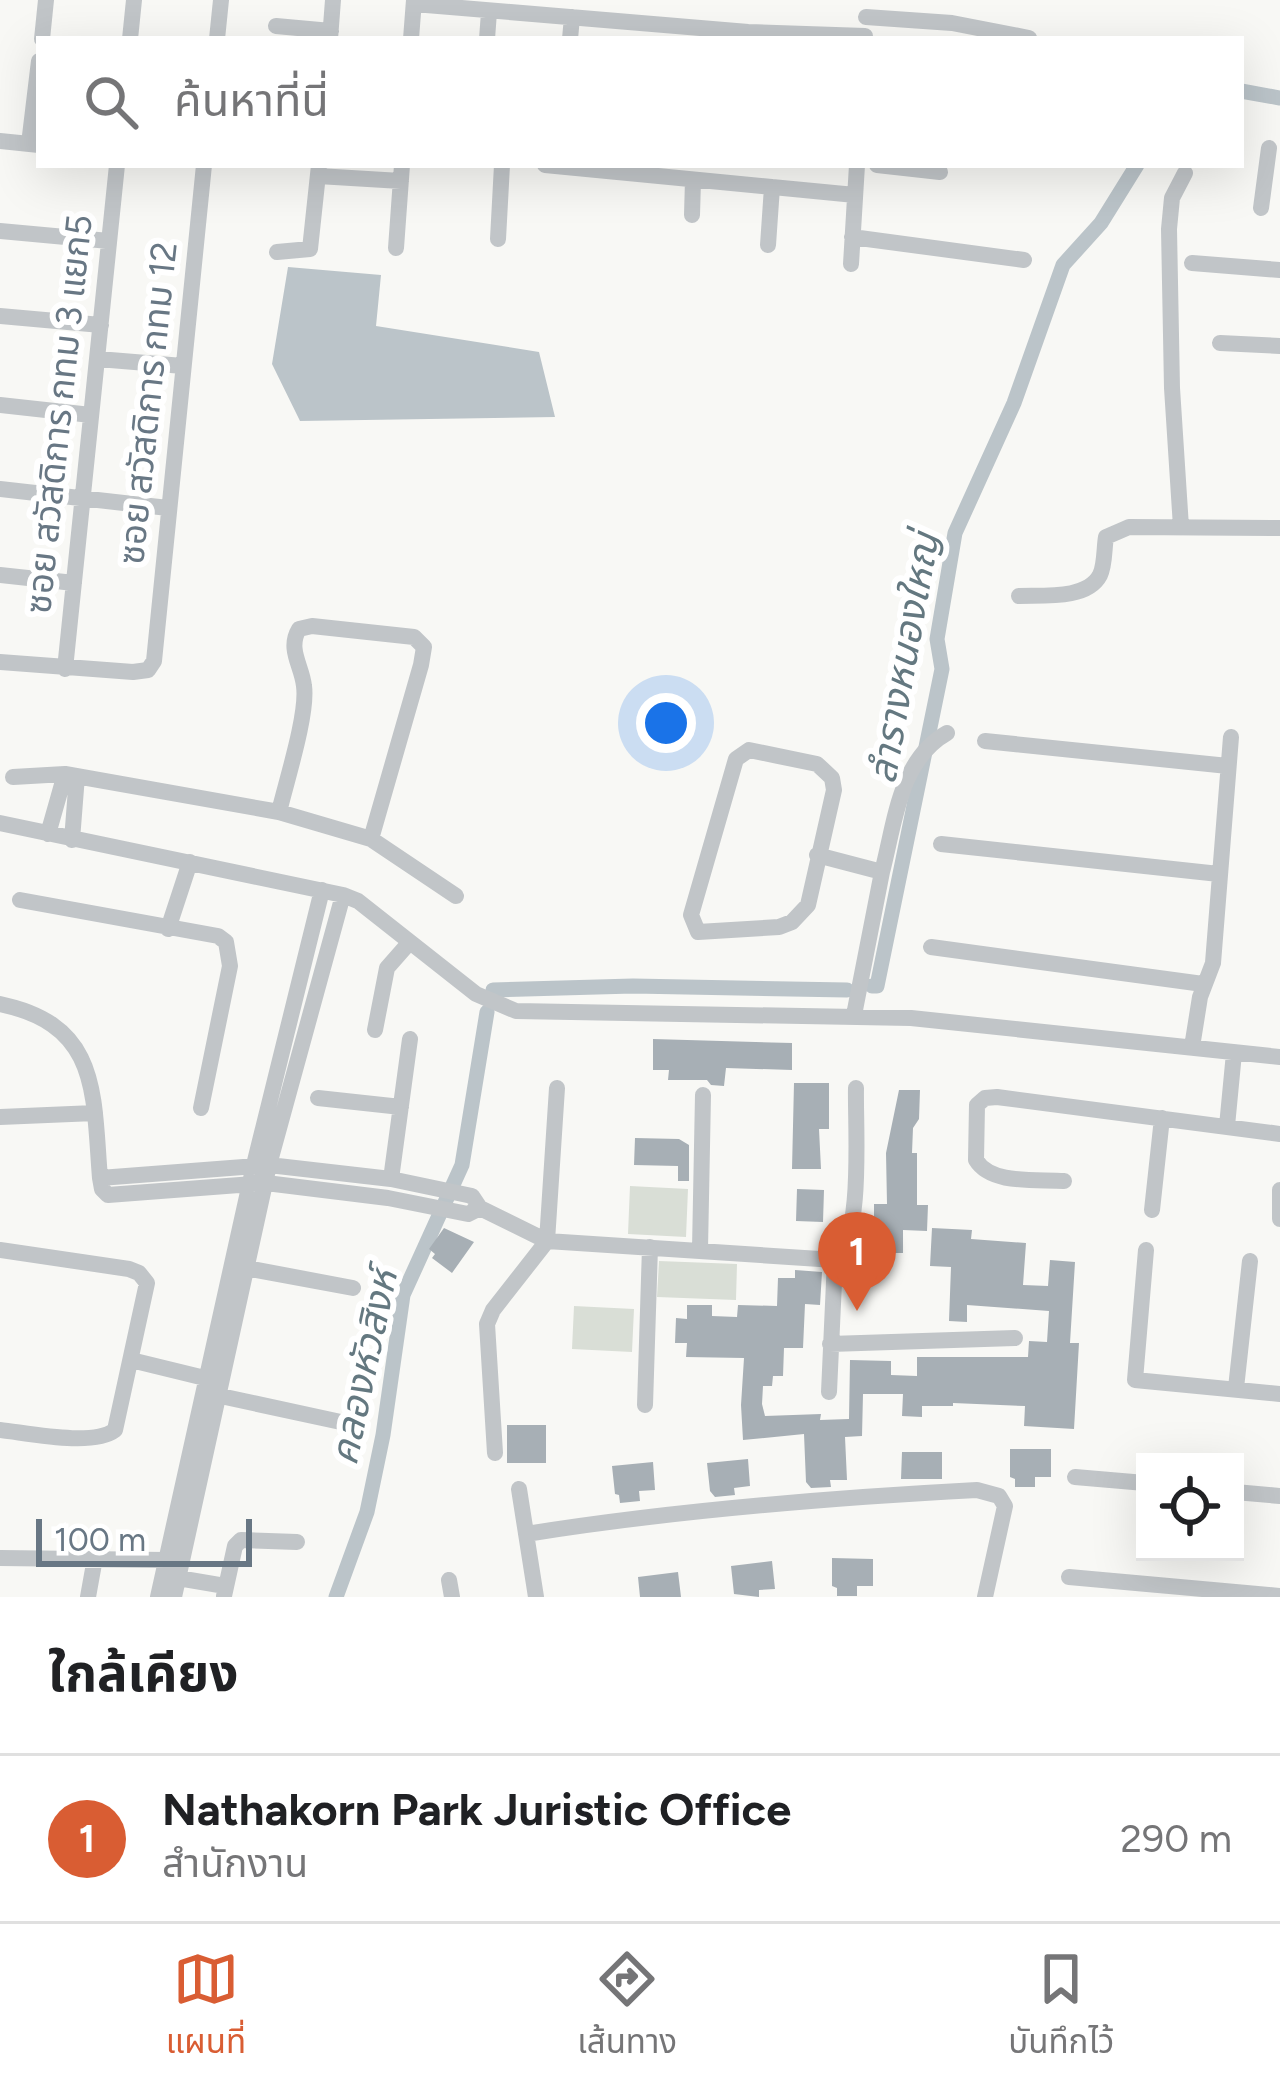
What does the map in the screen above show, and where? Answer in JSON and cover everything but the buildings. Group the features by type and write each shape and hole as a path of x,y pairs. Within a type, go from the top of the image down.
{"street":[{"path":"41,36 46,0"},
{"path":"130,36 134,0"},
{"path":"217,36 221,0"},
{"path":"277,26 330,35 333,0"},
{"path":"411,36 414,2 748,32 866,23 952,23 1020,36"},
{"path":"487,36 489,11"},
{"path":"570,36 572,17"},
{"path":"0,141 34,144 36,111"},
{"path":"1268,197 1269,148"},
{"name":"ซอย สวัสดิการ กทม 3 แยก5","path":"65,669 117,168"},
{"name":"ซอย สวัสดิการ กทม 12","path":"65,669 148,670 158,649 204,168"},
{"path":"498,239 502,168"},
{"path":"578,168 855,195"},
{"path":"851,264 857,168"},
{"path":"904,168 940,172"},
{"path":"277,252 310,249 319,171 402,173 396,248"},
{"path":"1181,527 1169,229 1172,198 1185,173"},
{"path":"692,215 694,179"},
{"path":"768,245 772,187"},
{"path":"0,231 109,241"},
{"path":"852,237 1024,260"},
{"path":"1192,263 1280,270"},
{"path":"0,316 101,326"},
{"path":"1220,343 1280,346"},
{"path":"98,359 183,366"},
{"path":"0,405 92,415"},
{"path":"0,490 168,508"},
{"path":"1019,596 1069,594 1088,588 1100,575 1106,537 1129,527 1280,528"},
{"path":"0,575 74,583"},
{"path":"279,812 304,697 293,639 299,629 313,626 414,637 424,647 421,665 371,838"},
{"path":"0,662 65,669"},
{"path":"854,1016 882,872 909,772 921,753 942,736"},
{"path":"1192,1047 1203,984 1213,963 1231,737"},
{"path":"985,741 1228,766"},
{"path":"749,750 827,770 833,790 817,855 808,905 792,922 698,932 693,926 691,915 736,759 749,750"},
{"path":"14,777 71,775 279,812 371,838 456,896"},
{"path":"48,834 71,775"},
{"path":"71,775 72,840"},
{"path":"0,824 343,895 358,901 476,994 516,1011 854,1016 1005,1026 1280,1057"},
{"path":"941,844 1219,874"},
{"path":"817,855 882,872"},
{"path":"168,929 190,862"},
{"path":"176,1587 214,1385 322,890"},
{"path":"158,1597 246,1268 260,1174 343,895"},
{"path":"20,900 218,936 226,942 230,956 201,1108"},
{"path":"375,1030 388,968 409,943"},
{"path":"931,947 1203,984"},
{"path":"0,1004 40,1016 69,1037 83,1056 104,1192 117,1196 260,1174 392,1180 445,1200"},
{"path":"392,1180 410,1039"},
{"path":"1227,1126 1234,1053"},
{"path":"495,1453 487,1324 547,1241 557,1088"},
{"path":"260,1174 388,1198 472,1196 480,1208 547,1241 835,1260 843,1254 852,1226 856,1088"},
{"path":"700,1249 703,1095"},
{"path":"1064,1181 996,1176 980,1168 976,1105 997,1096 1280,1134"},
{"path":"319,1098 401,1107"},
{"path":"0,1118 95,1113"},
{"path":"1152,1210 1162,1118"},
{"path":"1280,1190 1280,1219"},
{"path":"645,1405 650,1247"},
{"path":"0,1250 139,1273 147,1283 115,1430 89,1438 0,1430"},
{"path":"1146,1250 1135,1380 1280,1394"},
{"path":"829,1392 835,1260"},
{"path":"1236,1388 1250,1262"},
{"path":"246,1268 353,1288"},
{"path":"830,1344 1015,1339"},
{"path":"130,1360 350,1424"},
{"path":"1075,1477 1136,1483"},
{"path":"519,1489 536,1597"},
{"path":"526,1534 819,1498 977,1490 999,1496 1005,1506 985,1597"},
{"path":"1244,1493 1280,1496"},
{"path":"176,1587 225,1591 235,1546 241,1540 297,1542"},
{"path":"0,1558 165,1560"},
{"path":"88,1597 95,1558"},
{"path":"165,1560 176,1587"},
{"path":"1069,1577 1280,1596"}],"shaded area":[{"path":"288,267 381,275 376,326 539,352 555,417 300,421 272,364"},
{"path":"630,1186 688,1189 686,1237 628,1234"},
{"path":"659,1261 737,1264 736,1300 657,1297"},
{"path":"574,1306 634,1309 632,1352 572,1349"}],"waterway":[{"name":"ลำรางหนองใหญ่","path":"1244,92 1280,98"},
{"name":"ลำรางหนองใหญ่","path":"872,986 877,986 942,669 937,639 955,533 1014,403 1063,265 1101,223 1135,168"},
{"name":"ลำรางหนองใหญ่","path":"493,990 633,986 847,990"},
{"name":"คลองหัวสิงห์","path":"336,1597 367,1512 403,1295 462,1165 487,1012"}],"place":[{"name":"Nathakorn Park Juristic Office","path":"857,1311"}]}
